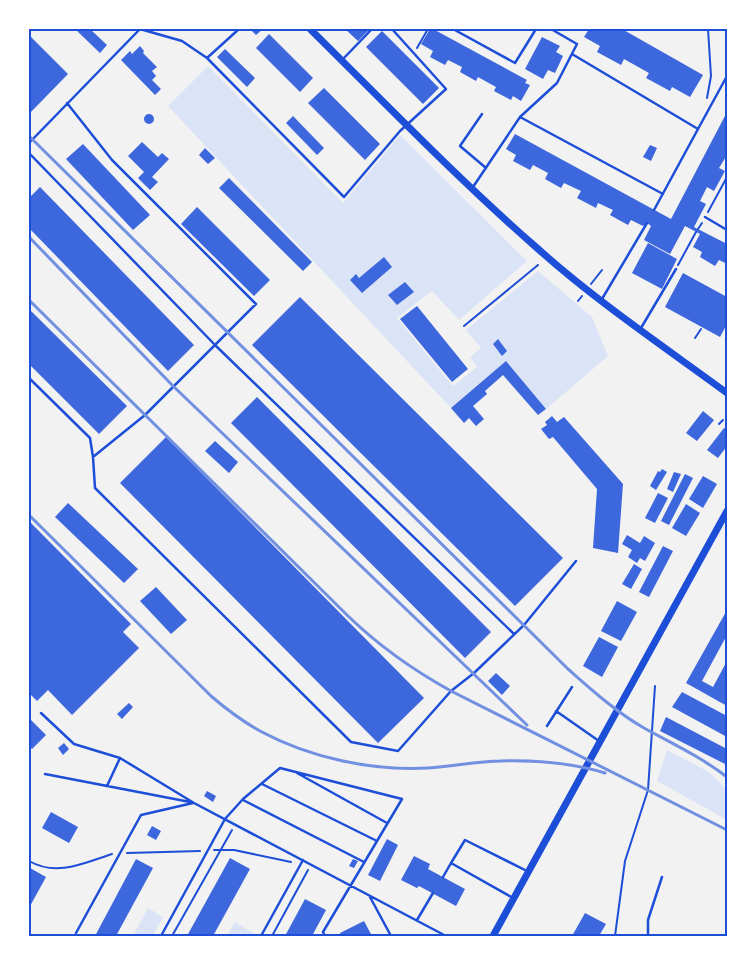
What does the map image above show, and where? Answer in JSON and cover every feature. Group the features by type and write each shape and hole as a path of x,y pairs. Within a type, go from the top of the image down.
{"main road":[{"path":"310,29 537,249 640,329 727,393"},
{"path":"493,936 727,511"}],"lane":[{"path":"29,142 140,29 182,42 207,58 344,196 407,124 446,89 392,29"},
{"path":"207,58 239,29"},
{"path":"342,60 372,29"},
{"path":"453,29 514,63 536,29"},
{"path":"472,188 520,117 557,83 577,44 551,29"},
{"path":"572,54 698,129"},
{"path":"654,210 727,76"},
{"path":"67,103 112,160 256,304 145,415 93,457"},
{"path":"482,114 460,146 486,168"},
{"path":"520,117 663,194"},
{"path":"29,153 216,346 514,635"},
{"path":"705,217 727,230"},
{"path":"602,300 647,223"},
{"path":"640,329 676,269"},
{"path":"29,378 90,438 95,488 351,742 398,751 451,690 474,673 524,625 576,561"},
{"path":"547,726 572,687"},
{"path":"556,712 600,742"},
{"path":"41,713 74,744 120,758 194,803 446,936"},
{"path":"107,786 120,758"},
{"path":"161,936 225,819 243,799 280,768 402,799 323,932 325,936"},
{"path":"293,771 388,823"},
{"path":"45,774 194,803"},
{"path":"261,784 377,841"},
{"path":"243,799 364,862"},
{"path":"76,933 141,814 194,803"},
{"path":"443,877 465,840 528,872"},
{"path":"261,936 303,860"},
{"path":"451,863 514,898"},
{"path":"648,936 648,920 662,877"},
{"path":"417,921 433,894"},
{"path":"370,896 391,936"}],"path":[{"path":"414,53 428,29"},
{"path":"706,103 711,76 708,29"},
{"path":"676,269 727,178"},
{"path":"464,326 538,265"},
{"path":"695,338 700,329"},
{"path":"719,424 723,420"},
{"path":"615,936 625,861 648,790 655,686"},
{"path":"172,936 235,824"},
{"path":"29,861 40,867 70,868 116,852 234,850 311,866 272,936"}],"shaded area":[{"path":"208,66 343,203 400,135 527,261 459,320 432,291 397,318 453,386 477,367 470,357 481,348 466,330 538,271 592,317 608,356 546,409 505,362 451,408 168,106"},
{"path":"667,750 709,772 727,790 727,820 657,781"},
{"path":"148,908 163,917 153,936 133,936"},
{"path":"235,922 255,934 254,936 227,936"}],"building":[{"path":"75,29 90,29 107,45 100,53"},
{"path":"250,29 263,29 256,35"},
{"path":"345,29 370,29 358,41"},
{"path":"430,29 527,80 525,83 530,85 521,101 513,96 511,100 494,91 496,87 478,77 476,81 460,72 462,67 448,60 445,65 430,57 433,51 421,44"},
{"path":"589,29 622,29 703,75 690,97 672,87 670,91 646,78 649,73 624,59 621,65 597,52 600,46 584,37"},
{"path":"382,31 439,88 423,104 366,47"},
{"path":"269,34 313,78 300,92 256,48"},
{"path":"29,35 68,74 29,114"},
{"path":"542,37 560,46 556,52 563,56 555,73 548,70 543,79 525,69"},
{"path":"140,46 144,51 143,53 157,67 152,71 156,76 152,80 161,89 155,95 121,60 130,51 132,54"},
{"path":"225,49 255,78 247,87 217,57"},
{"path":"324,88 380,144 365,160 308,103"},
{"path":"727,112 727,155 719,168 725,171 714,191 707,187 700,201 706,204 694,227 727,244 727,264 719,260 715,266 700,257 702,252 693,247 700,234 685,226 670,254 644,240 651,226 647,223 643,226 631,220 628,225 610,215 613,210 598,203 596,208 577,198 581,191 564,183 561,188 545,179 548,173 533,165 530,170 513,161 516,155 506,149 515,134 671,219"},
{"path":"147,114 151,114 154,119 153,123 147,124 144,121 144,117"},
{"path":"293,116 324,148 317,155 286,123"},
{"path":"142,142 158,157 162,153 169,159 152,177 158,182 150,190 138,178 144,172 128,156"},
{"path":"83,144 150,215 133,230 66,159"},
{"path":"650,145 657,148 651,161 643,157"},
{"path":"205,148 215,158 208,164 199,155"},
{"path":"229,178 312,262 303,271 219,188"},
{"path":"40,187 194,345 168,371 29,228 29,198"},
{"path":"197,207 270,280 254,296 181,224"},
{"path":"648,243 677,259 662,289 632,273"},
{"path":"384,257 392,267 362,293 350,280 356,274 359,278"},
{"path":"683,273 727,297 727,324 720,337 665,307"},
{"path":"405,282 414,292 397,305 388,295"},
{"path":"300,297 563,558 515,606 252,345"},
{"path":"417,306 468,369 452,382 400,319"},
{"path":"29,309 127,406 99,434 29,364"},
{"path":"498,339 507,351 502,356 493,344"},
{"path":"506,361 546,409 538,415 503,375 485,391 487,394 473,406 484,419 476,426 469,418 464,423 451,408"},
{"path":"257,397 491,632 465,658 231,423"},
{"path":"703,411 714,420 697,441 686,433"},
{"path":"552,416 557,422 564,417 623,484 618,553 593,548 597,489 553,437 549,439 541,429 547,425 545,422"},
{"path":"724,428 727,430 727,446 718,458 707,450"},
{"path":"166,437 424,698 378,743 120,483"},
{"path":"215,441 238,462 229,473 205,451"},
{"path":"662,469 667,472 656,490 650,486 658,471 660,472"},
{"path":"674,472 681,474 673,492 667,489"},
{"path":"685,474 693,478 669,525 661,521"},
{"path":"703,476 717,484 703,508 689,499"},
{"path":"658,493 668,498 655,523 645,518"},
{"path":"68,503 138,569 124,583 55,517"},
{"path":"686,504 700,513 686,536 672,528"},
{"path":"29,521 131,624 123,632 139,648 72,715 48,690 37,701 29,693"},
{"path":"627,535 640,543 644,536 655,543 645,561 640,558 637,563 628,557 632,550 622,544"},
{"path":"663,546 673,551 649,597 639,592"},
{"path":"634,564 642,569 631,589 622,584"},
{"path":"156,587 187,620 171,634 140,601"},
{"path":"617,601 637,612 621,641 601,631"},
{"path":"727,610 727,635 702,681 713,687 727,661 727,706 686,683"},
{"path":"599,637 618,647 602,677 583,666"},
{"path":"496,673 510,686 502,695 488,681"},
{"path":"682,692 727,716 727,737 672,707"},
{"path":"129,703 133,707 122,719 117,714"},
{"path":"666,717 727,749 727,765 660,731"},
{"path":"29,718 46,735 32,749 29,746"},
{"path":"64,743 69,749 63,755 58,748"},
{"path":"207,791 216,796 213,802 204,796"},
{"path":"51,812 78,827 69,843 42,828"},
{"path":"152,826 161,831 156,840 147,835"},
{"path":"387,839 398,845 380,881 368,875"},
{"path":"414,856 430,864 428,869 465,889 456,906 419,886 417,888 401,880"},
{"path":"230,858 250,869 213,936 187,936"},
{"path":"136,859 153,868 116,936 95,936"},
{"path":"353,859 358,861 354,868 349,866"},
{"path":"30,868 46,877 29,908 29,870"},
{"path":"305,899 326,910 312,936 285,936"},
{"path":"585,913 606,924 599,936 572,936"},
{"path":"364,921 372,936 341,936 340,933"}],"railway":[{"path":"29,136 568,669 624,715 697,757 727,777"},
{"path":"29,237 173,386 527,725"},
{"path":"29,300 348,616 384,647 423,675 451,691 727,830"},
{"path":"29,515 211,696 228,710 260,731 299,749 342,761 385,767 428,768 491,761 526,761 553,763 605,773"}]}
